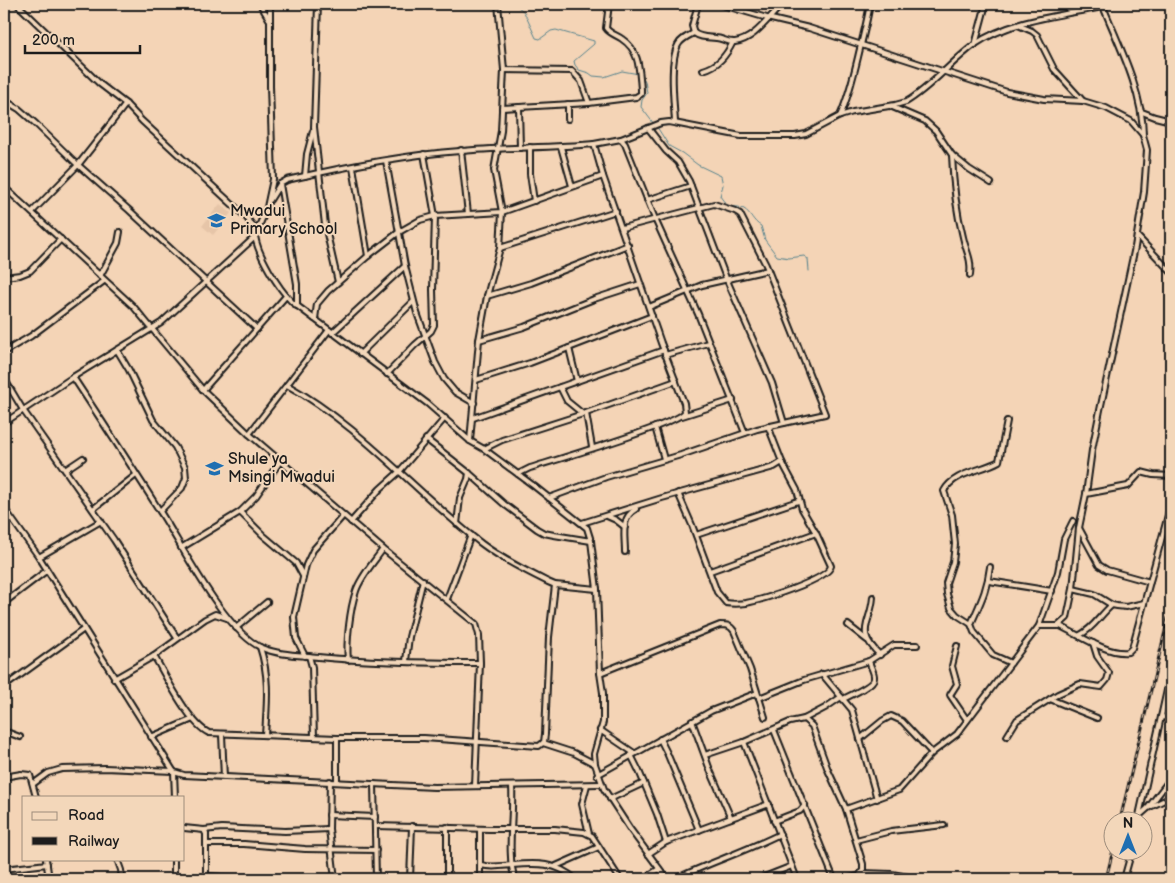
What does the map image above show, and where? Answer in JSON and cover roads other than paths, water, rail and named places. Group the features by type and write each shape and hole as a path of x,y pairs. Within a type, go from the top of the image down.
{"street":[{"path":"17,4 100,84 126,104 246,217 256,230"},
{"path":"260,4 270,20"},
{"path":"267,207 272,179 270,4"},
{"path":"318,4 314,128 326,225 338,282"},
{"path":"470,441 479,340 487,296 500,248 502,212 494,170 499,149 504,70 498,4"},
{"path":"502,108 589,103 636,96 641,93 638,57 635,51 628,43 606,28 609,4"},
{"path":"698,4 692,26 694,33 699,36 733,42 750,36 783,4"},
{"path":"719,4 809,28 944,70 1007,92 1038,98 1083,101 1097,104 1131,121 1143,135"},
{"path":"840,116 850,88 870,4"},
{"path":"975,45 986,4"},
{"path":"666,879 610,798 597,774 594,754 603,722 604,710 600,673 597,589 592,541 586,528 518,474 470,441 446,418 286,296 270,271 255,237 256,230 267,207 280,184 286,180 424,154 461,150 561,147 594,144 621,139 664,122 675,122 741,136 795,136 806,134 840,116 861,110 899,104 911,99 975,45 1001,31 1018,25 1103,5 1125,60 1142,112 1147,160 1137,236 1092,450 1079,528 1073,589 1067,618 1060,626"},
{"path":"1018,25 1037,35 1054,69 1083,101"},
{"path":"675,122 673,81 675,54 681,41 694,33"},
{"path":"703,70 718,63 733,42"},
{"path":"504,70 572,71 581,81 589,103"},
{"path":"4,100 26,115 257,329"},
{"path":"32,212 78,165 126,104"},
{"path":"568,104 568,118"},
{"path":"890,106 917,117 932,126 952,155 991,183"},
{"path":"519,107 520,148"},
{"path":"1142,112 1171,121"},
{"path":"305,176 309,145 314,128"},
{"path":"648,128 666,151 678,162 691,186 726,278 767,369 784,423"},
{"path":"621,139 628,148 655,219 687,290 745,433"},
{"path":"594,144 640,284 685,405 685,412 682,416"},
{"path":"530,147 530,174 534,201"},
{"path":"561,147 572,186"},
{"path":"461,150 468,214"},
{"path":"387,374 431,331 434,325 435,216 424,154"},
{"path":"952,155 954,183 963,238 971,260 970,275"},
{"path":"386,160 413,302 435,362 446,383 454,392 474,403"},
{"path":"353,167 368,256"},
{"path":"315,319 319,301 338,282 399,232 420,220 435,216 502,212 603,176"},
{"path":"280,184 297,284 298,306"},
{"path":"648,200 691,186"},
{"path":"4,187 133,306 202,390 249,434 343,516 476,624 479,634 480,663 475,786"},
{"path":"549,498 606,477 745,433 824,414 825,412 768,270 740,214 716,204 622,228"},
{"path":"500,248 616,211"},
{"path":"100,276 118,243 120,232"},
{"path":"1137,236 1171,272"},
{"path":"4,423 73,377 161,324 255,237"},
{"path":"4,277 20,276 30,271 61,239"},
{"path":"487,296 531,284 628,245"},
{"path":"249,434 331,331 405,266"},
{"path":"649,307 687,290 726,278 768,270"},
{"path":"4,352 31,336 104,281"},
{"path":"479,340 524,327 640,284"},
{"path":"202,390 286,296"},
{"path":"360,354 413,302"},
{"path":"476,380 510,370 652,316"},
{"path":"473,418 577,381 665,353 708,343"},
{"path":"569,348 577,381"},
{"path":"117,350 129,370 153,420 175,447 185,467 186,478 182,488 160,512"},
{"path":"73,377 181,548 228,618 236,628 260,647 272,652 348,660 480,663"},
{"path":"4,378 23,410 101,521 177,638"},
{"path":"484,449 502,440 584,414 676,381"},
{"path":"287,385 352,430 471,535 506,559 555,584 597,589"},
{"path":"560,387 566,401 584,414 592,447"},
{"path":"518,474 530,468 733,400"},
{"path":"351,522 380,489 399,472 446,418"},
{"path":"1007,421 999,461 949,484 944,491 944,497 952,516 955,544 953,562 946,583 951,608 971,624 974,632 993,654 1011,663"},
{"path":"678,494 720,596 726,602 730,604 747,603 822,576 831,568 816,533 798,501 795,486 782,462 768,426"},
{"path":"655,427 664,459"},
{"path":"426,439 504,504 544,533 592,541"},
{"path":"65,470 83,458"},
{"path":"181,548 240,512 256,496 281,460"},
{"path":"582,523 774,467 782,462"},
{"path":"1086,494 1128,486 1141,472 1171,476"},
{"path":"458,524 460,498 469,473"},
{"path":"93,510 136,475"},
{"path":"696,535 798,501"},
{"path":"1039,626 1060,626 1093,643 1116,652 1128,652 1134,644 1171,504"},
{"path":"625,552 624,527 629,513 643,505"},
{"path":"4,508 38,557 174,772 175,796"},
{"path":"240,512 263,535 296,563 303,576"},
{"path":"314,737 312,667 296,638 294,612 311,553 343,516"},
{"path":"607,516 624,527"},
{"path":"38,557 101,521"},
{"path":"846,809 899,790 932,753 957,734 1039,626 1061,563 1064,538 1073,521"},
{"path":"1079,528 1099,565 1107,570 1150,582"},
{"path":"710,571 816,533"},
{"path":"447,599 471,535"},
{"path":"348,660 348,635 356,592 383,549"},
{"path":"971,624 981,605 989,581 990,567"},
{"path":"4,603 46,571"},
{"path":"406,662 408,637 423,580"},
{"path":"989,581 1052,592"},
{"path":"543,743 549,637 555,584"},
{"path":"1073,589 1094,594 1112,605 1126,607 1144,603"},
{"path":"867,640 866,623 872,610 873,597"},
{"path":"236,628 268,602"},
{"path":"1080,635 1092,628 1103,612 1112,605"},
{"path":"114,679 154,656 177,638 211,616 215,614 228,618"},
{"path":"600,673 720,626 730,626 734,631 750,669 765,717"},
{"path":"848,626 867,640 880,656"},
{"path":"4,687 84,629"},
{"path":"1007,736 1017,720 1050,699 1080,684 1096,687 1104,685 1108,680 1109,673 1097,656 1093,643"},
{"path":"759,698 795,683 869,661 894,646 916,645"},
{"path":"957,646 952,666 957,684 950,695 967,720"},
{"path":"260,647 265,661 268,684 265,735"},
{"path":"154,656 193,719 203,730 209,733 337,738 424,738 540,746 543,743 574,753 595,764"},
{"path":"705,755 744,742 790,722 804,719 861,689 874,679 869,661"},
{"path":"1141,810 1171,673"},
{"path":"822,674 852,710 877,799"},
{"path":"597,774 711,711 757,693"},
{"path":"1050,699 1097,718"},
{"path":"860,739 891,716 902,721 932,753"},
{"path":"1161,717 1171,718"},
{"path":"151,737 193,719"},
{"path":"804,719 812,726 828,770 846,809 863,864 862,873"},
{"path":"692,721 731,818"},
{"path":"600,730 632,754 662,827 666,842"},
{"path":"774,730 834,879"},
{"path":"4,731 20,737"},
{"path":"222,735 224,777"},
{"path":"336,781 337,738"},
{"path":"660,740 668,754 699,830"},
{"path":"744,742 797,879"},
{"path":"33,784 48,773 62,769 105,768 174,772 184,775 434,787 601,784"},
{"path":"4,777 27,774 32,779 36,796"},
{"path":"1148,808 1171,778"},
{"path":"330,781 329,829 334,879"},
{"path":"610,798 644,783"},
{"path":"374,784 376,879"},
{"path":"587,785 582,804 589,834 620,879"},
{"path":"512,786 514,804 511,829 512,865 515,879"},
{"path":"1148,808 1171,796"},
{"path":"648,854 666,842 769,804"},
{"path":"774,822 800,811 805,805"},
{"path":"329,815 375,817"},
{"path":"856,840 891,831 944,825"},
{"path":"376,826 555,829 581,831 589,834"},
{"path":"410,879 412,826"},
{"path":"447,827 447,879"},
{"path":"185,828 285,831 329,829"},
{"path":"480,829 480,879"},
{"path":"204,830 206,877 252,879"},
{"path":"674,879 780,834"},
{"path":"206,844 244,844 332,850 376,850"},
{"path":"556,866 599,847"},
{"path":"116,860 121,870 122,879"},
{"path":"174,860 174,879"},
{"path":"1124,879 1129,860"},
{"path":"4,869 47,862 49,879"},
{"path":"480,865 493,867 512,865 556,866 575,879"},
{"path":"759,879 792,866"},
{"path":"643,879 659,869"},
{"path":"845,879 859,876 862,873 892,874 919,879"}],"waterway":[{"path":"515,4 524,12 536,38 540,39 551,31 556,30 594,41 594,44 574,61 579,70 593,76 604,77 622,71 639,74"},
{"path":"642,76 647,93 642,100 641,107 654,124"},
{"path":"657,127 669,146 698,165 721,176 723,185 720,196 729,206 744,209 761,226 765,240 777,256 789,258 804,256 808,259 809,271"}],"railway":[{"path":"1122,810 1171,606"},
{"path":"1106,879 1111,860"}],"place":[{"name":"Mwadui Primary School","path":"216,220"},
{"name":"Shule ya Msingi Mwadui","path":"214,468"}]}
